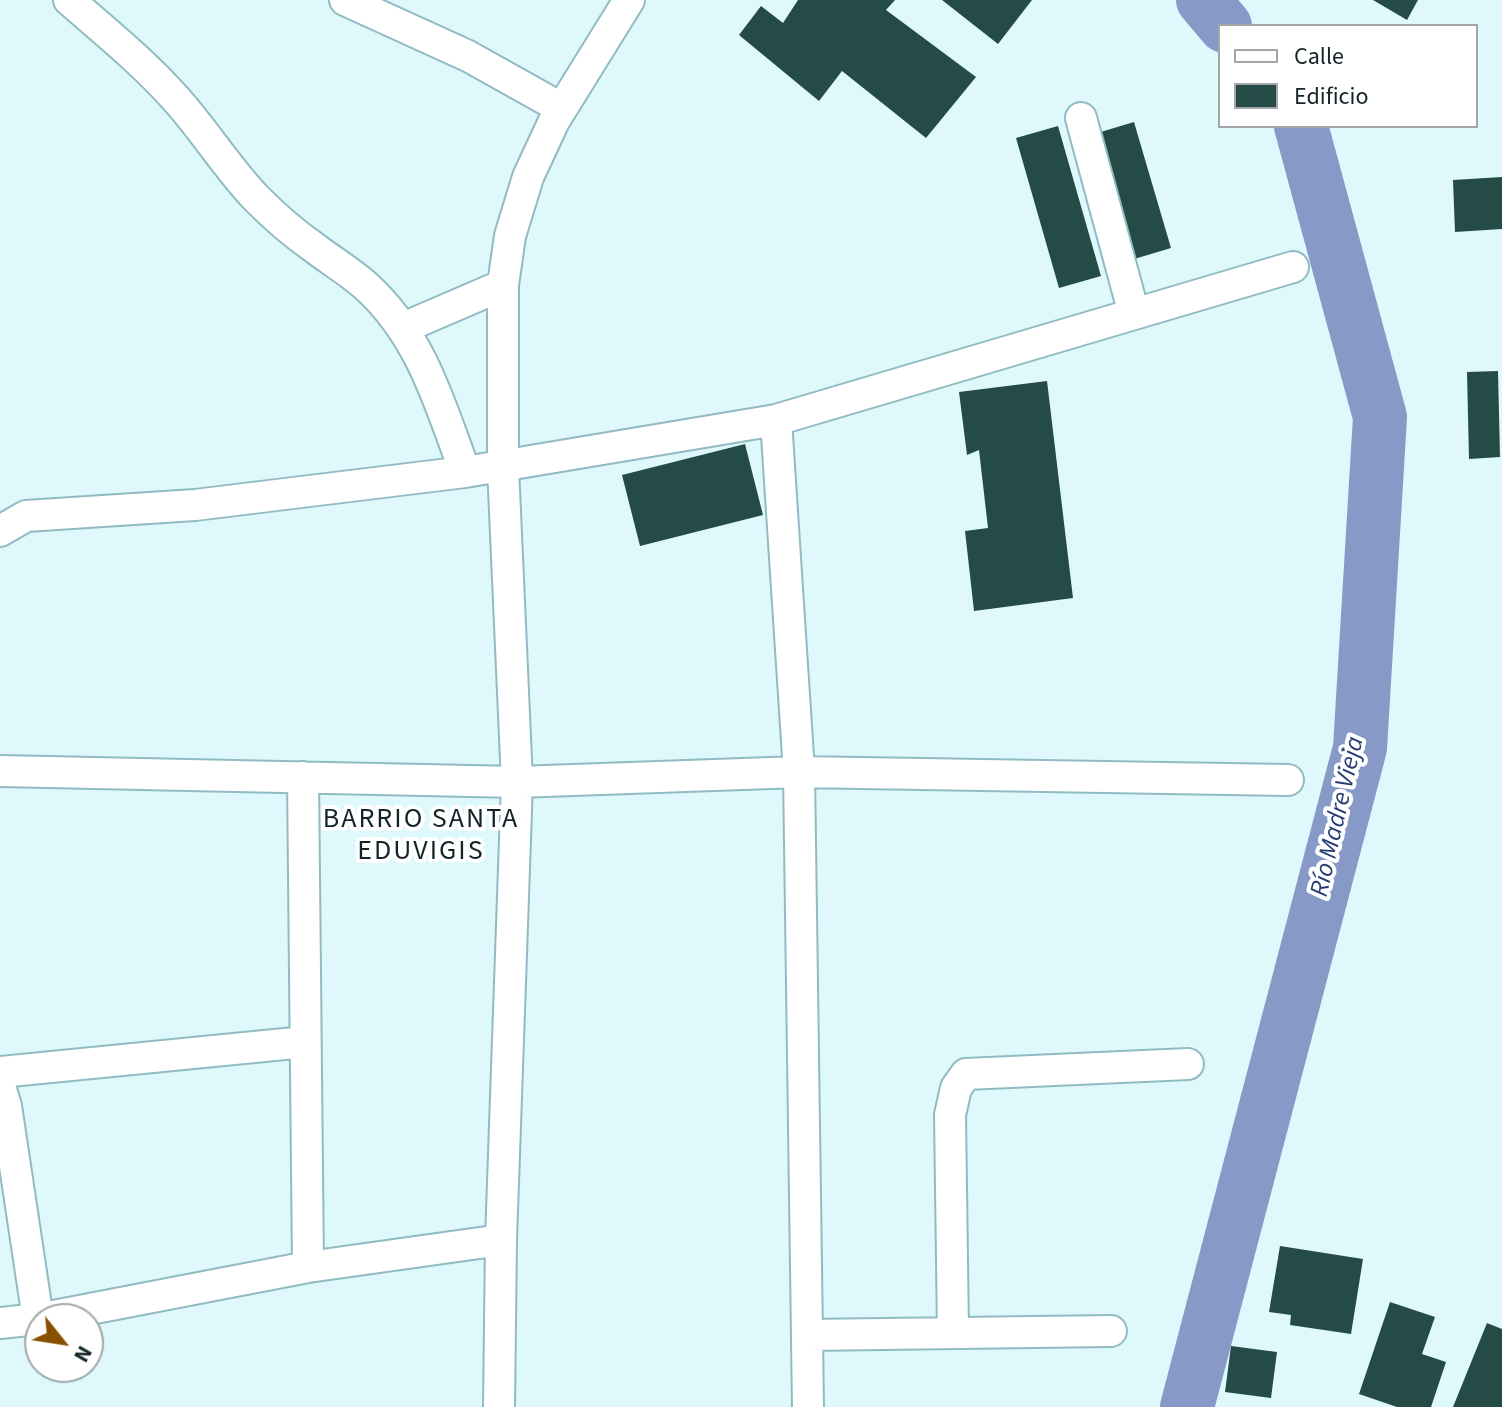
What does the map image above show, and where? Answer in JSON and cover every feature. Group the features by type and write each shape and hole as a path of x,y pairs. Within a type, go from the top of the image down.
{"street":[{"path":"69,0 147,69 256,198 311,246 366,286 403,328 428,371 465,472"},
{"path":"345,0 468,56 561,108"},
{"path":"499,1407 501,1240 517,782 503,467 503,285 510,236 528,177 561,108 629,0"},
{"path":"1081,118 1134,314"},
{"path":"0,531 26,516 195,505 465,472 776,420 1293,267"},
{"path":"403,328 503,285"},
{"path":"776,420 799,772 808,1407"},
{"path":"0,771 517,782 799,772 1288,780"},
{"path":"303,777 308,1267"},
{"path":"0,1072 305,1042"},
{"path":"953,1333 950,1115 956,1088 966,1074 1188,1064"},
{"path":"0,1086 6,1106 36,1303"},
{"path":"104,1306 308,1267 501,1240"},
{"path":"0,1323 24,1320"},
{"path":"807,1335 1111,1331"}],"building":[{"path":"798,0 895,0 886,10 976,77 926,138 842,71 819,101 739,35 761,6 783,23"},
{"path":"942,0 1032,0 998,44"},
{"path":"1373,0 1418,0 1407,20"},
{"path":"1134,122 1171,248 1131,260 1094,134"},
{"path":"1058,126 1101,276 1059,288 1016,138"},
{"path":"1502,177 1502,229 1455,232 1453,180"},
{"path":"1498,371 1500,457 1469,459 1467,372"},
{"path":"1047,381 1073,598 974,611 965,531 988,528 979,450 967,455 959,392"},
{"path":"745,444 763,515 640,546 622,475"},
{"path":"1280,1246 1363,1259 1351,1334 1290,1325 1291,1315 1269,1312"},
{"path":"1390,1302 1435,1317 1422,1354 1446,1362 1431,1407 1397,1407 1359,1394"},
{"path":"1487,1323 1502,1329 1502,1407 1453,1407"},
{"path":"1231,1346 1277,1352 1271,1398 1225,1392"}],"waterway":[{"name":"Río Madre Vieja","path":"1203,0 1223,24"},
{"name":"Río Madre Vieja","path":"1187,1407 1360,748 1380,417 1302,128"}],"district":[{"name":"BARRIO SANTA EDUVIGIS","path":"421,837"}]}
